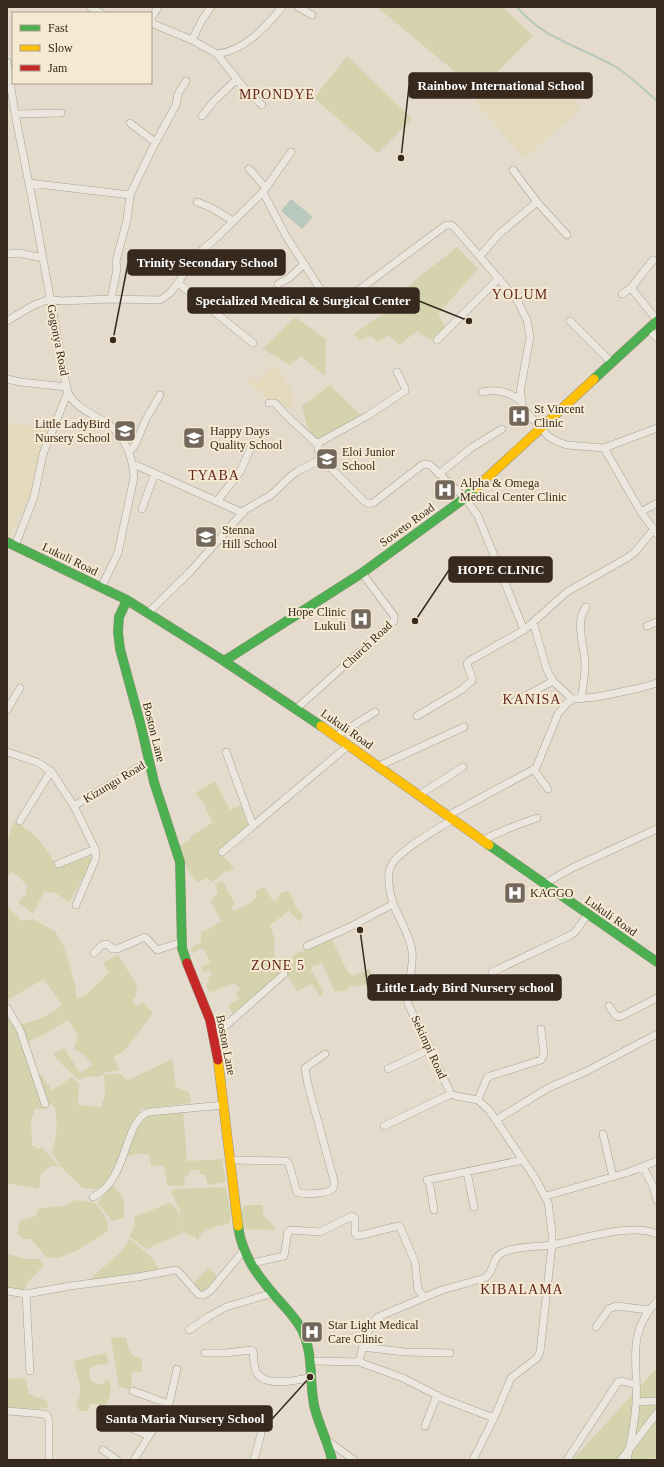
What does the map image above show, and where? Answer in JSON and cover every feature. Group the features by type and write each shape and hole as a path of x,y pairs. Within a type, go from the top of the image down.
{"street":[{"path":"152,16 158,7"},
{"path":"192,40 202,20 211,7"},
{"path":"218,54 224,53 246,43 270,22 282,7"},
{"path":"298,7 312,15"},
{"path":"152,23 192,40 218,54 237,79 262,105"},
{"name":"Gogonya Road","path":"7,62 10,96 29,183 67,389 72,400 117,432 129,452 133,465 134,477 118,553 101,588"},
{"path":"202,116 214,100 237,79"},
{"path":"111,299 117,270 116,262 127,220 130,195 155,142 176,105 178,94 186,81"},
{"path":"15,114 61,113"},
{"path":"130,123 155,142"},
{"path":"7,321 32,306 50,299 61,301 111,299 160,300 178,283 193,260 202,250 264,190 291,152"},
{"path":"249,169 264,190 286,236 333,309 446,225 451,225 480,256 517,300 527,320 530,348 520,392 521,401 524,408 548,436 567,445 604,448 657,428"},
{"path":"514,170 537,202 567,235"},
{"path":"29,183 130,195"},
{"path":"197,202 212,208 233,221"},
{"path":"480,256 499,234 537,202"},
{"path":"7,254 19,253 43,258"},
{"path":"622,294 631,288 653,260"},
{"path":"278,284 289,278 304,264"},
{"path":"437,340 499,278"},
{"path":"178,283 253,343"},
{"path":"631,288 657,321"},
{"path":"570,321 612,363"},
{"name":"Soweto Road","path":"224,661 362,573 465,498 657,321"},
{"path":"648,329 657,338"},
{"path":"318,445 320,442 367,416 405,391 397,372"},
{"path":"7,379 67,389 43,454 34,497 11,544"},
{"path":"482,392 490,390 507,393 515,395 521,401"},
{"path":"129,452 135,445 146,419 160,395"},
{"path":"269,403 275,403 282,412 318,445 322,459 366,504 373,503 422,465 430,465 465,498 478,516 524,630"},
{"path":"439,474 471,448 502,429"},
{"path":"217,501 240,472 252,445"},
{"path":"417,716 461,690 472,681 467,664 469,661 524,630 566,592 617,565 635,552 655,532 641,512 604,448"},
{"path":"148,613 190,572 243,513 271,495 290,476 322,459"},
{"path":"133,465 155,473 243,513"},
{"path":"142,509 155,473"},
{"path":"641,512 657,503"},
{"name":"Lukuli Road","path":"11,544 127,600 224,661 349,745 544,884 657,962"},
{"name":"Church Road","path":"296,709 394,621 394,616 362,573"},
{"name":"Boston Lane","path":"127,600 119,617 118,632 120,649 154,782 180,862 182,942 184,954 205,1005 214,1036 220,1071 236,1216 244,1250 273,1293 298,1323 307,1341 312,1361 312,1394 314,1406 328,1441 332,1460"},
{"path":"581,698 585,667 581,618 582,611 586,607"},
{"path":"533,622 547,670 553,681 572,699"},
{"path":"647,626 657,622"},
{"path":"514,702 553,681"},
{"path":"548,789 534,770 558,714 566,704 572,699 597,697 657,683"},
{"path":"7,710 20,688"},
{"path":"336,736 375,712"},
{"path":"379,766 464,727"},
{"path":"222,852 349,745"},
{"name":"Kizungu Road","path":"7,752 38,762 51,771 74,806 149,761"},
{"path":"226,752 252,826"},
{"path":"420,795 463,767"},
{"name":"Sekimpi Road","path":"478,1100 451,1094 408,1004 407,997 412,952 410,942 393,904 388,878 393,863 408,848 451,817 534,770"},
{"path":"20,822 51,771"},
{"path":"74,806 94,849 95,861 76,905"},
{"path":"483,840 504,829 538,818"},
{"path":"544,884 578,866 657,829"},
{"path":"58,864 94,849"},
{"path":"307,946 350,927 393,904"},
{"path":"492,972 575,932 588,914"},
{"path":"94,953 102,945 107,944 115,950 145,937 153,948 157,950 182,942"},
{"path":"214,1036 284,974"},
{"path":"609,1006 616,1016 620,1017 657,998"},
{"path":"7,1008 20,1030 45,1104"},
{"path":"473,1460 494,1418 511,1378 537,1358 540,1352 552,1245 550,1210 546,1196 489,1110 478,1100 487,1078 490,1076 541,1060 544,1054 541,1029"},
{"path":"496,1120 548,1088 586,1071 657,1034"},
{"path":"388,1069 430,1049"},
{"path":"230,1160 286,1162 289,1164 297,1192 307,1194 332,1189 334,1181 308,1085 305,1068 325,1054"},
{"path":"384,1126 451,1094"},
{"path":"93,1197 101,1193 109,1186 117,1173 136,1124 141,1116 149,1112 224,1105"},
{"path":"603,1134 613,1177"},
{"path":"434,1210 428,1180 523,1160"},
{"path":"546,1196 613,1177 657,1161"},
{"path":"644,1167 653,1186 657,1200"},
{"path":"467,1172 474,1207"},
{"path":"252,1263 286,1255 288,1233 290,1230 320,1232 352,1216 355,1218 355,1233 358,1236 398,1226 400,1227 415,1262 418,1290 425,1297"},
{"path":"359,1362 362,1347 371,1325 378,1317 425,1297 485,1278 489,1274 496,1257 504,1252 552,1245 611,1233 638,1230 652,1231 657,1234"},
{"path":"7,1291 26,1294 76,1285 133,1278 175,1270 178,1271 199,1295 204,1295 211,1290 244,1250"},
{"path":"189,1330 226,1307 273,1293"},
{"path":"26,1294 30,1371"},
{"path":"626,1460 636,1402 635,1345 648,1310 657,1302"},
{"path":"596,1327 609,1309 616,1306 648,1310"},
{"path":"362,1347 405,1352 450,1353"},
{"path":"205,1353 226,1353 251,1350 253,1351 256,1372 259,1376 265,1379 287,1382 312,1378"},
{"path":"312,1361 359,1362 403,1378 437,1395 494,1418"},
{"path":"134,1460 169,1404 177,1369"},
{"path":"567,1460 618,1382 622,1381 636,1385"},
{"path":"133,1391 169,1404"},
{"path":"425,1426 437,1395"},
{"path":"636,1402 657,1401"},
{"path":"7,1411 44,1414 47,1416 49,1420 49,1460"},
{"path":"621,1460 657,1414"},
{"path":"104,1416 149,1436"},
{"path":"254,1460 261,1434"},
{"path":"328,1441 354,1460"},
{"path":"103,1450 117,1460"}],"shaded area":[{"path":"377,7 503,7 533,36 478,91"},
{"path":"347,56 412,119 378,153 314,98"},
{"path":"503,70 514,87 529,75 552,90 566,84 580,110 524,158 475,101"},
{"path":"291,199 313,217 302,229 281,211"},
{"path":"457,247 478,269 438,314 446,329 431,340 417,331 399,345 389,335 378,342 371,336 359,340 354,334 395,305 397,295"},
{"path":"295,317 326,339 325,376 301,356 290,365 263,349"},
{"path":"273,365 284,377 292,392 294,407 282,411 272,399 267,402 261,390 257,390 247,381 252,376 256,382"},
{"path":"330,385 362,417 316,442 307,426 302,406"},
{"path":"7,422 49,429 31,493 9,538 7,537"},
{"path":"215,781 230,810 241,805 249,828 222,855 234,868 229,872 226,871 212,882 207,878 199,882 188,871 180,845 191,840 190,837 213,822 205,808 206,806 195,793"},
{"path":"15,822 35,836 45,847 58,868 90,856 92,861 69,903 56,893 44,892 33,914 18,902 26,894 27,885 13,872 9,875 7,873 7,841 10,836 12,826"},
{"path":"222,880 235,904 231,907 233,911 246,905 257,897 255,892 264,887 274,902 278,899 280,893 287,891 291,895 296,908 304,915 300,922 289,911 270,925 275,941 275,964 279,974 233,1015 228,1005 239,999 236,993 240,989 234,983 209,993 206,984 210,980 208,977 212,975 209,969 203,973 201,967 210,962 205,951 201,948 192,954 191,948 201,942 201,932 209,929 221,921 211,901 218,892 215,884"},
{"path":"7,906 22,921 32,919 55,931 64,947 75,984 77,999 87,994 109,973 103,963 118,955 138,987 135,991 136,996 132,1001 137,1006 143,1002 153,1013 125,1050 114,1057 119,1070 104,1073 101,1076 85,1077 79,1080 56,1059 54,1053 64,1048 80,1073 93,1065 83,1054 74,1049 78,1035 68,1020 28,1042 21,1024 43,1017 62,1005 44,979 7,1000"},
{"path":"331,937 343,963 352,976 370,969 374,984 349,987 348,990 335,992 322,963 313,966 311,970 321,987 323,994 320,996 312,984 297,991 284,970 294,962 292,956"},
{"path":"7,1010 16,1025 45,1109 35,1109 31,1120 32,1145 36,1148 42,1148 60,1167 51,1166 41,1173 39,1189 7,1183"},
{"path":"172,1059 176,1087 190,1093 191,1103 141,1109 129,1130 115,1172 106,1184 98,1189 83,1188 63,1169 52,1152 56,1130 55,1107 49,1103 38,1073 52,1090 71,1077 79,1083 78,1105 101,1107 105,1095 104,1074 121,1074 127,1081"},
{"path":"183,1112 187,1160 222,1159 226,1182 208,1185 205,1175 200,1174 199,1170 191,1170 189,1175 184,1177 185,1186 167,1186 164,1165 151,1166 149,1154 138,1154 126,1157 138,1124 146,1116 158,1113"},
{"path":"113,1186 122,1197 124,1204 124,1218 112,1221 98,1203 105,1193"},
{"path":"226,1187 231,1215 229,1224 217,1226 210,1230 207,1228 200,1235 198,1241 195,1237 187,1235 182,1229 183,1233 146,1249 129,1236 134,1227 134,1217 169,1203 178,1210 181,1221 180,1210 171,1192 174,1189"},
{"path":"76,1200 95,1203 106,1219 108,1227 107,1232 78,1250 59,1258 46,1257 31,1239 24,1239 17,1234 20,1221 36,1216 39,1208 64,1206"},
{"path":"246,1205 263,1205 263,1216 273,1224 275,1230 243,1229 239,1212"},
{"path":"130,1239 152,1258 159,1269 154,1273 93,1281 92,1277 122,1251"},
{"path":"7,1254 26,1259 39,1259 44,1265 29,1281 24,1290 7,1289"},
{"path":"209,1268 217,1278 201,1299 197,1299 188,1288"},
{"path":"111,1338 126,1338 129,1350 135,1357 140,1357 142,1362 142,1372 132,1372 131,1390 119,1387"},
{"path":"106,1353 109,1363 93,1366 89,1370 91,1381 100,1385 109,1379 111,1391 108,1401 102,1408 98,1404 90,1404 88,1411 80,1411 76,1405 79,1399 80,1383 74,1361"},
{"path":"657,1368 657,1456 653,1460 572,1460"},
{"path":"25,1378 29,1394 47,1401 48,1408 31,1409 7,1407 7,1379"}],"waterway":[{"path":"517,7 538,27 562,41 601,59 620,70 657,101"}],"traffic: fast":[{"path":"594,379 657,321"},
{"path":"224,661 362,573 465,498 476,488"},
{"path":"7,542 127,600 224,661 321,726"},
{"path":"127,600 119,617 118,632 120,649 141,726 154,782 180,862 182,948 187,963"},
{"path":"489,845 657,962"},
{"path":"238,1226 243,1246 251,1264 269,1289 301,1328 305,1337 310,1356 314,1405 332,1460"}],"traffic: slow":[{"path":"476,488 594,379"},
{"path":"321,726 489,845"},
{"path":"218,1060 238,1226"}],"traffic: jam":[{"path":"187,963 210,1020 218,1060"}],"place":[{"name":"Rainbow International School","path":"401,158"},
{"name":"Specialized Medical & Surgical Center","path":"469,321"},
{"name":"Trinity Secondary School","path":"113,340"},
{"name":"St Vincent Clinic","path":"519,416"},
{"name":"Little LadyBird Nursery School","path":"125,431"},
{"name":"Happy Days Quality School","path":"194,438"},
{"name":"Eloi Junior School","path":"327,459"},
{"name":"Alpha & Omega Medical Center Clinic","path":"445,490"},
{"name":"Stenna Hill School","path":"206,537"},
{"name":"Hope Clinic Lukuli","path":"361,619"},
{"name":"HOPE CLINIC","path":"415,621"},
{"name":"KAGGO","path":"515,893"},
{"name":"Little Lady Bird Nursery school","path":"360,930"},
{"name":"Star Light Medical Care Clinic","path":"312,1332"},
{"name":"Santa Maria Nursery School","path":"310,1377"}],"district":[{"name":"MPONDYE","path":"277,94"},
{"name":"YOLUM","path":"520,294"},
{"name":"TYABA","path":"214,475"},
{"name":"KANISA","path":"532,699"},
{"name":"ZONE 5","path":"278,965"},
{"name":"KIBALAMA","path":"522,1289"}]}
